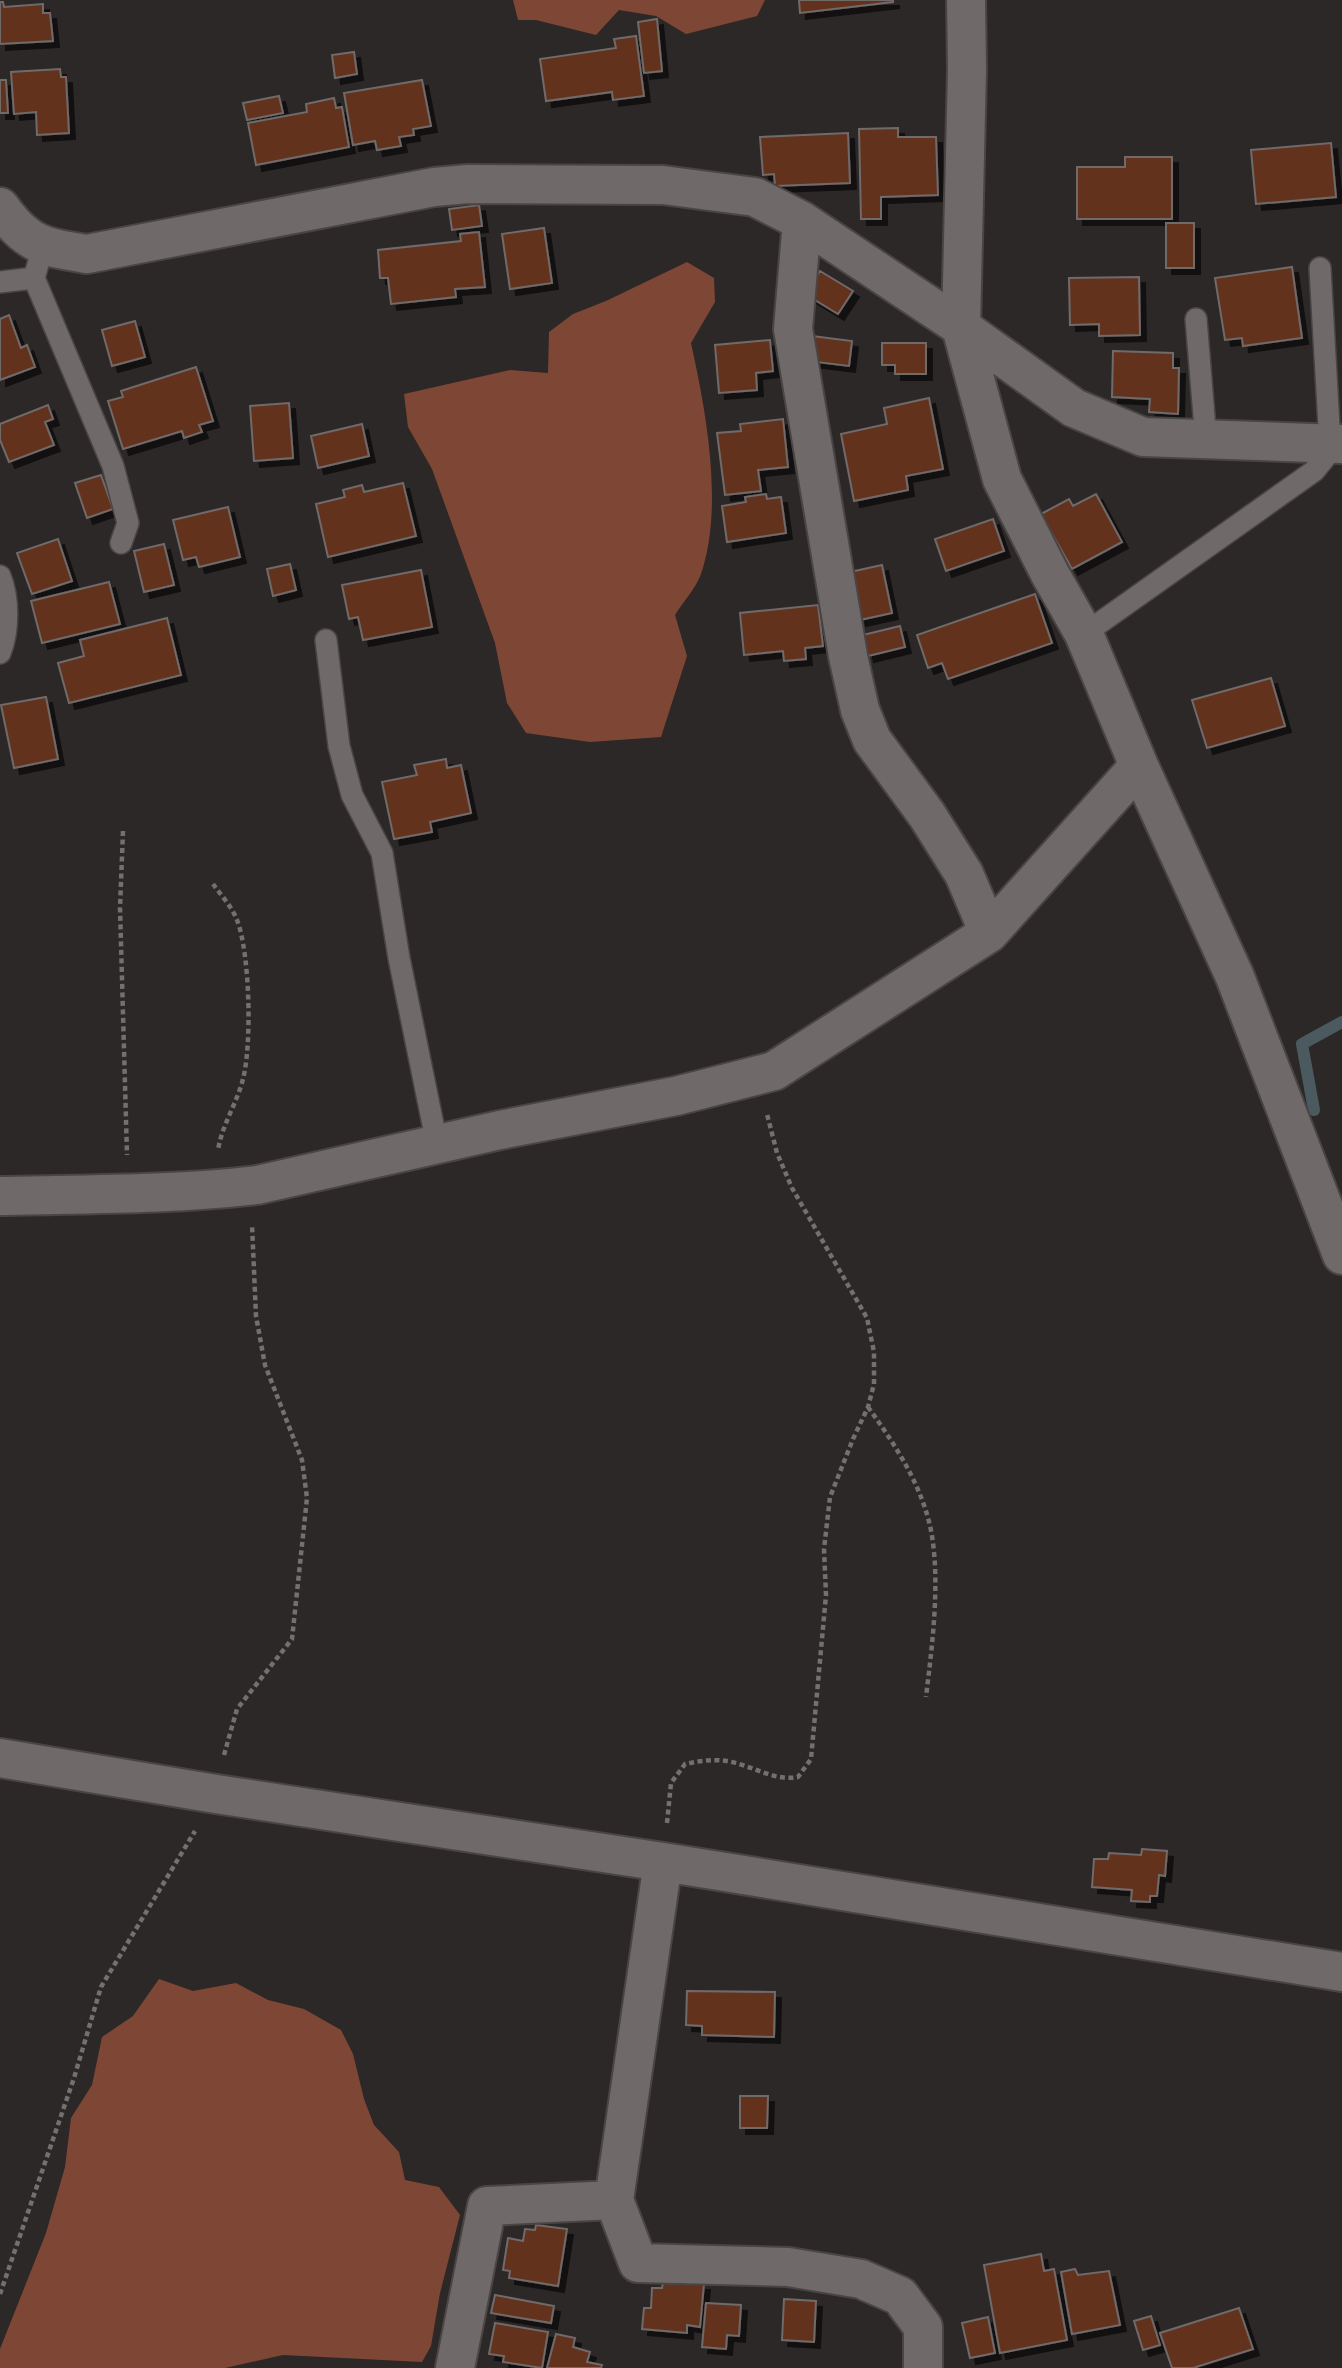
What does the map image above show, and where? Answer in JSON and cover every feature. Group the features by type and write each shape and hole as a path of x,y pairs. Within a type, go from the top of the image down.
{"street":[{"path":"966,0 961,327 1002,479 1084,634 1139,766 1235,977 1342,1255"},
{"path":"0,207 39,262 435,187 468,184 663,186 755,197 802,220 961,327 1074,408 1143,437 1336,444"},
{"path":"802,220 793,329 848,656 860,710 872,740 927,815 964,874 989,933"},
{"path":"0,1196 128,1194 239,1187 676,1096 774,1071 989,933 1139,766"},
{"path":"0,1758 1342,1972"},
{"path":"663,1862 614,2200 638,2263 788,2267 861,2279 900,2296 923,2327 923,2368"},
{"path":"455,2368 487,2206 614,2200"}],"lane":[{"path":"0,282 39,262 113,466 128,523 121,543"},
{"path":"1084,634 1314,471 1336,444 1320,268"},
{"path":"1196,319 1206,440"},
{"path":"0,576 5,589 6,627 6,639 0,653"},
{"path":"326,640 339,746 352,795 382,853 399,958 437,1144"}],"path":[{"path":"123,831 120,908 128,1194"},
{"path":"0,2294 74,2078 101,1987 216,1794 237,1709 292,1639 307,1499 302,1460 265,1365 256,1317 251,1226 239,1187 218,1147 227,1118 243,1083 247,1060 247,992 242,935 236,917 213,884"},
{"path":"663,1862 671,1783 685,1764 706,1759 737,1763 784,1780 798,1777 811,1759 826,1595 824,1549 830,1497 868,1408 874,1384 874,1352 867,1318 792,1188 777,1153 760,1075"},
{"path":"868,1408 897,1447 920,1495 932,1536 933,1632 926,1697"}],"shaded area":[{"path":"513,0 765,0 757,16 686,34 656,16 619,10 596,35 536,20 518,20"},
{"path":"687,262 714,278 715,302 691,343 707,428 712,489 711,519 708,548 701,574 675,615 687,656 661,737 590,742 526,733 507,703 495,643 432,469 408,427 404,394 510,370 548,373 549,332 573,314"},
{"path":"159,1979 193,1991 236,1983 268,2000 304,2009 341,2030 353,2054 364,2099 374,2125 399,2152 405,2180 439,2187 460,2215 440,2293 431,2346 422,2362 283,2355 225,2368 0,2368 0,2349 46,2233 65,2167 71,2118 92,2085 102,2037 133,2016"}],"building":[{"path":"799,0 893,0 893,2 800,13"},
{"path":"0,2 3,2 4,7 43,4 43,13 50,13 53,41 0,44"},
{"path":"657,19 662,71 644,73 638,22"},
{"path":"636,36 644,96 613,100 612,92 546,101 540,59 616,48 614,39"},
{"path":"354,52 357,74 335,78 332,55"},
{"path":"60,69 61,77 66,77 69,133 37,135 36,112 14,114 11,72"},
{"path":"0,80 6,80 8,113 0,113"},
{"path":"422,80 431,126 413,129 414,135 399,137 401,146 377,150 375,141 353,145 344,93"},
{"path":"279,96 283,113 247,120 243,103"},
{"path":"334,98 336,108 342,107 349,147 256,165 248,123 307,112 306,104"},
{"path":"898,128 898,137 936,137 938,195 881,197 881,219 861,219 859,129"},
{"path":"848,133 850,183 775,186 774,174 763,175 760,137"},
{"path":"1331,143 1336,197 1256,204 1251,150"},
{"path":"1125,157 1172,157 1172,219 1077,219 1077,167 1125,167"},
{"path":"479,205 482,226 452,230 449,209"},
{"path":"1166,223 1194,223 1194,268 1166,268"},
{"path":"544,228 552,283 510,289 502,234"},
{"path":"479,232 485,287 455,289 456,297 391,304 388,278 380,278 378,250 461,241 460,234"},
{"path":"1292,267 1302,338 1243,346 1242,338 1225,340 1215,278"},
{"path":"820,271 853,291 838,314 805,294"},
{"path":"1139,277 1140,335 1099,336 1099,324 1070,325 1069,278"},
{"path":"9,315 21,348 27,345 35,367 0,380 0,319"},
{"path":"135,321 145,357 112,366 102,330"},
{"path":"812,336 852,341 849,366 808,361"},
{"path":"770,340 773,371 756,373 757,390 719,393 715,345"},
{"path":"882,343 926,343 926,374 895,374 895,365 882,365"},
{"path":"1113,351 1173,353 1173,368 1179,368 1178,414 1149,412 1150,399 1112,397"},
{"path":"196,367 213,421 199,425 202,432 184,438 182,431 123,449 108,401 123,397 121,391"},
{"path":"929,398 943,469 906,476 908,490 854,501 841,434 887,424 884,408"},
{"path":"289,403 293,458 254,461 250,406"},
{"path":"48,405 53,419 45,422 54,445 9,462 0,440 0,424"},
{"path":"783,419 788,467 758,470 761,491 725,495 717,433 741,431 740,424"},
{"path":"362,424 369,456 318,468 311,436"},
{"path":"101,475 113,509 87,518 75,483"},
{"path":"403,483 416,536 328,557 316,504 345,497 343,490 362,485 364,492"},
{"path":"766,494 767,499 781,497 786,533 727,542 722,506 746,502 745,497"},
{"path":"1096,494 1122,542 1072,569 1041,514 1069,499 1073,506"},
{"path":"228,507 240,557 199,567 196,557 183,560 173,520"},
{"path":"993,519 1004,551 946,571 935,539"},
{"path":"58,539 72,581 32,594 17,553"},
{"path":"164,544 174,585 144,592 134,551"},
{"path":"290,564 296,590 273,596 267,569"},
{"path":"882,565 892,613 860,620 850,572"},
{"path":"421,570 432,627 363,640 358,617 349,619 342,585"},
{"path":"109,582 120,624 42,643 31,601"},
{"path":"1035,594 1052,643 948,679 942,663 928,668 917,635"},
{"path":"818,605 823,646 805,648 806,659 784,661 783,651 744,655 740,613"},
{"path":"167,618 181,675 69,703 58,663 84,656 80,640"},
{"path":"900,626 905,647 868,656 863,635"},
{"path":"1271,678 1285,726 1207,748 1192,700"},
{"path":"46,697 58,759 14,768 1,705"},
{"path":"446,759 447,768 461,765 471,813 430,822 432,832 394,839 382,782 417,775 414,765"},
{"path":"1142,1849 1167,1851 1165,1876 1159,1875 1157,1896 1150,1896 1150,1902 1131,1901 1132,1890 1092,1887 1094,1859 1108,1859 1109,1853 1141,1855"},
{"path":"687,1991 775,1992 774,2037 702,2035 702,2026 686,2025"},
{"path":"740,2096 768,2096 767,2128 740,2128"},
{"path":"536,2225 567,2229 558,2286 509,2278 510,2271 503,2270 508,2238 523,2241 525,2229 535,2230"},
{"path":"1041,2254 1044,2271 1054,2269 1067,2340 1000,2353 984,2265"},
{"path":"1075,2269 1078,2275 1109,2271 1120,2325 1072,2334 1061,2272"},
{"path":"676,2277 692,2278 692,2284 704,2284 700,2327 687,2325 687,2333 642,2329 644,2308 651,2308 652,2288 662,2288 663,2282 675,2284"},
{"path":"495,2295 554,2306 551,2323 491,2313"},
{"path":"784,2299 816,2301 814,2342 782,2340"},
{"path":"706,2303 741,2305 739,2336 727,2335 726,2349 702,2347"},
{"path":"1239,2308 1253,2349 1193,2368 1172,2368 1160,2333"},
{"path":"1151,2316 1160,2345 1143,2350 1134,2321"},
{"path":"988,2317 995,2353 970,2358 962,2323"},
{"path":"495,2323 548,2332 542,2368 503,2362 504,2356 489,2354"},
{"path":"556,2334 575,2338 573,2347 590,2352 587,2362 602,2365 601,2368 547,2368"}],"waterway":[{"path":"1314,1110 1302,1044 1342,1022"}]}
